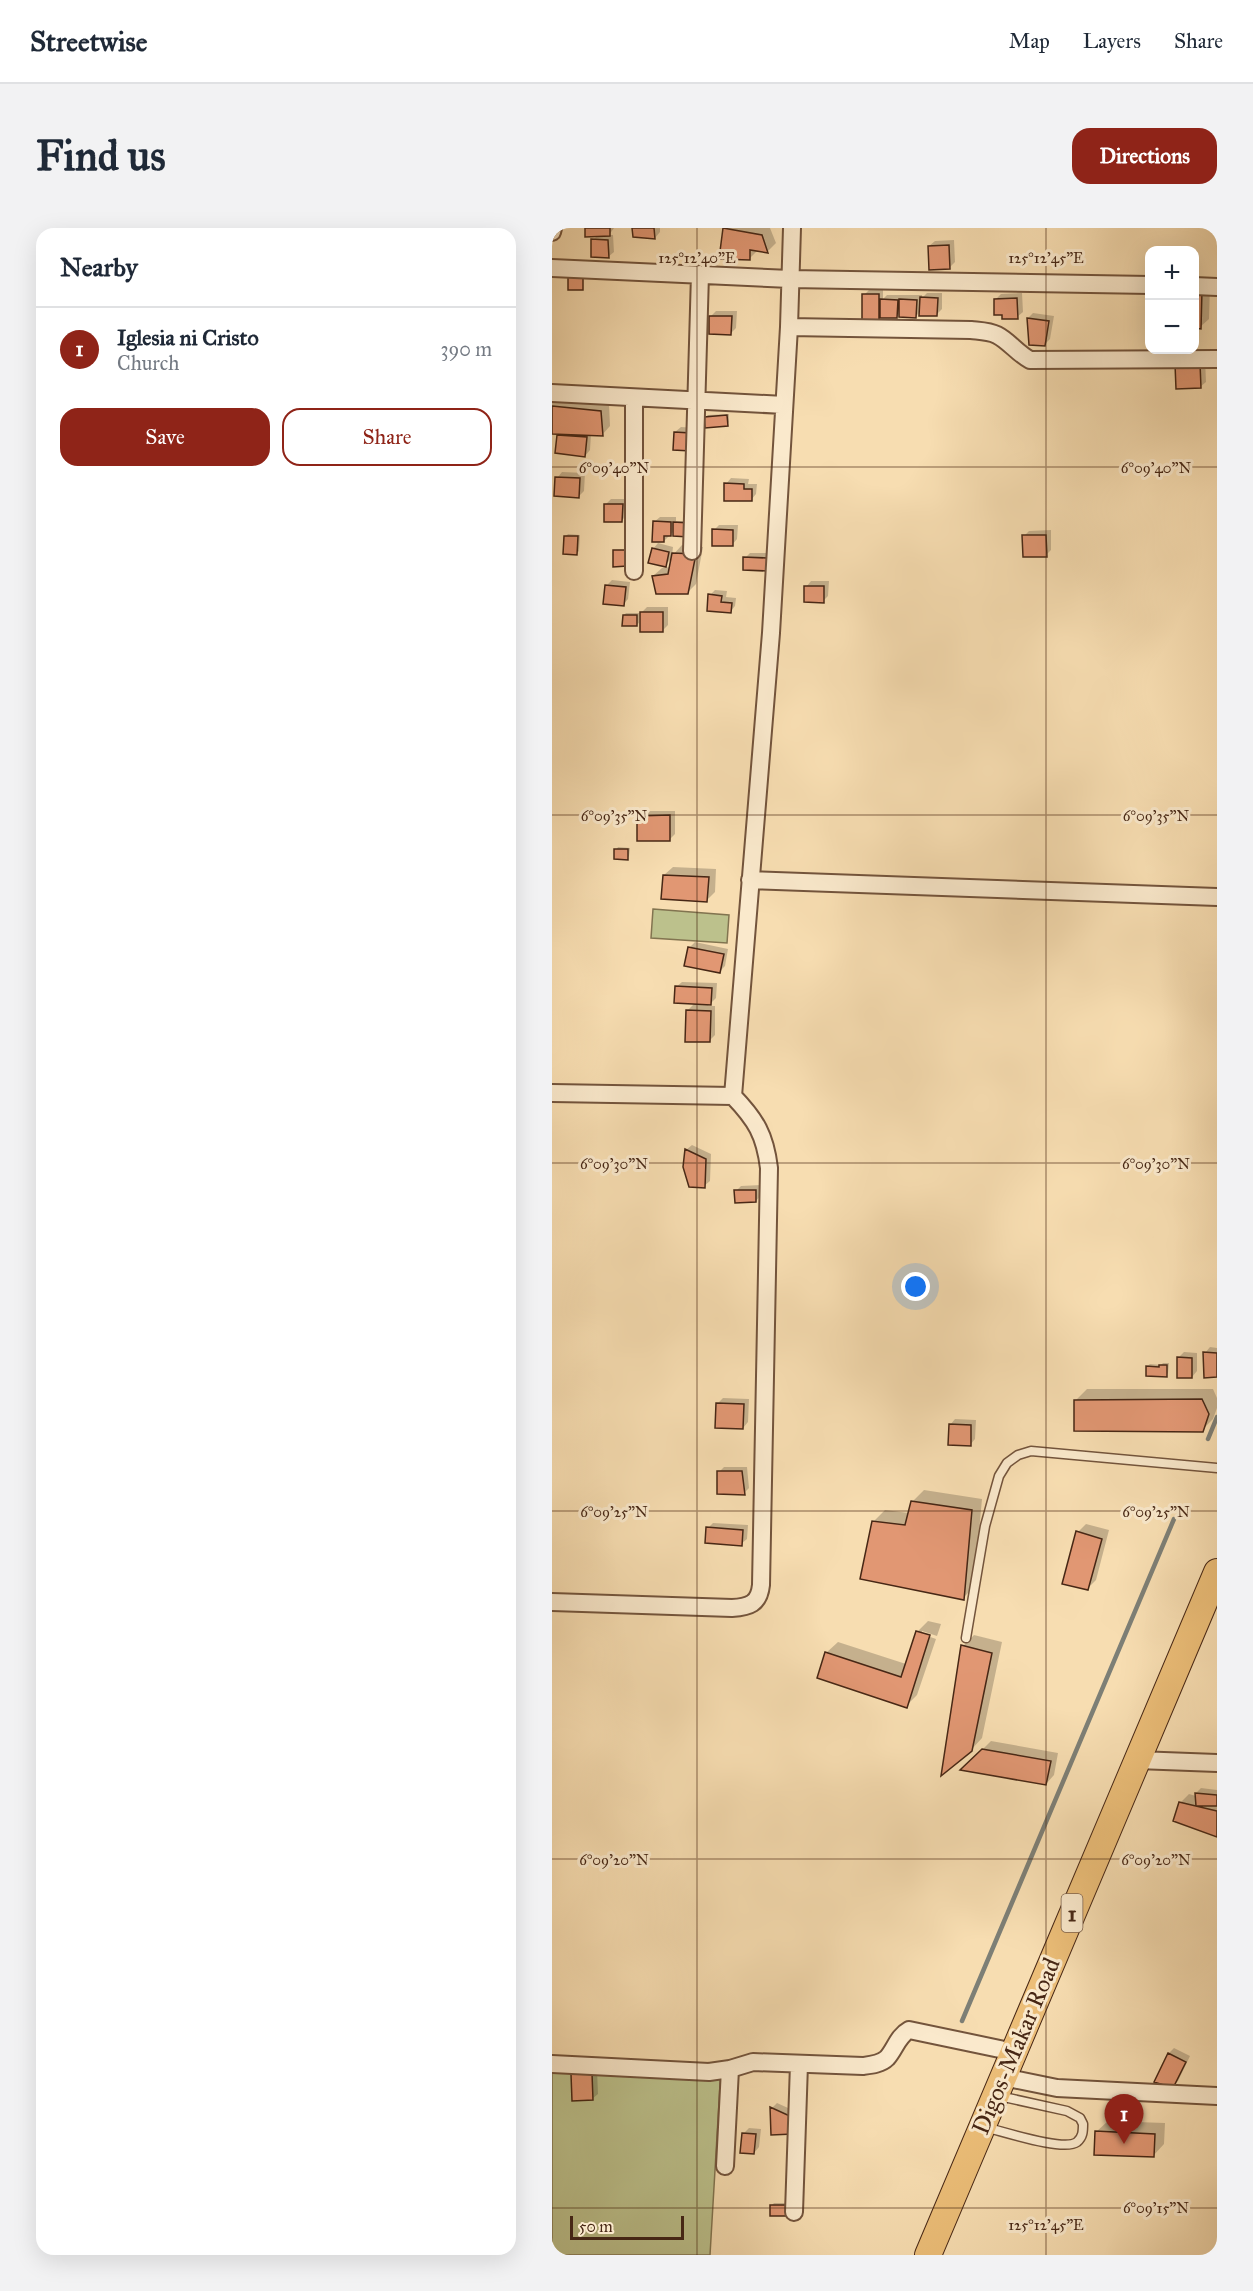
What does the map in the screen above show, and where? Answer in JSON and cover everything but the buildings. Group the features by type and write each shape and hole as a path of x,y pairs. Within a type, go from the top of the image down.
{"main road":[{"name":"Digos-Makar Road","path":"928,2255 1217,1572"}],"street":[{"path":"733,1096 771,633 789,327 792,228"},
{"path":"552,268 790,279 1145,285"},
{"path":"692,551 700,274"},
{"path":"1199,286 1217,287"},
{"path":"789,327 989,332 999,336 1018,354 1030,360 1217,359"},
{"path":"552,393 784,405"},
{"path":"634,398 634,571"},
{"path":"750,880 1217,897"},
{"path":"552,1093 733,1096 762,1132 769,1168 760,1593 757,1601 742,1608 552,1602"},
{"path":"1137,1760 1217,1763"},
{"path":"552,2064 709,2072 753,2062 863,2066 879,2063 887,2058 909,2030 1014,2052"},
{"path":"794,2212 799,2064"},
{"path":"725,2166 730,2069"},
{"path":"999,2086 1217,2096"}],"lane":[{"path":"966,1638 985,1526 999,1476 1007,1463 1018,1455 1031,1451 1217,1468"},
{"path":"982,2126 1062,2145 1076,2143 1081,2138 1083,2124 1074,2114 999,2086"}],"green space":[{"path":"653,909 729,915 727,943 651,938"},
{"path":"552,2062 721,2068 710,2255 552,2255"}],"waterway":[{"path":"1208,1439 1217,1417"},
{"path":"962,2021 1174,1519"}],"place":[{"name":"Iglesia ni Cristo","path":"1124,2144"}]}
